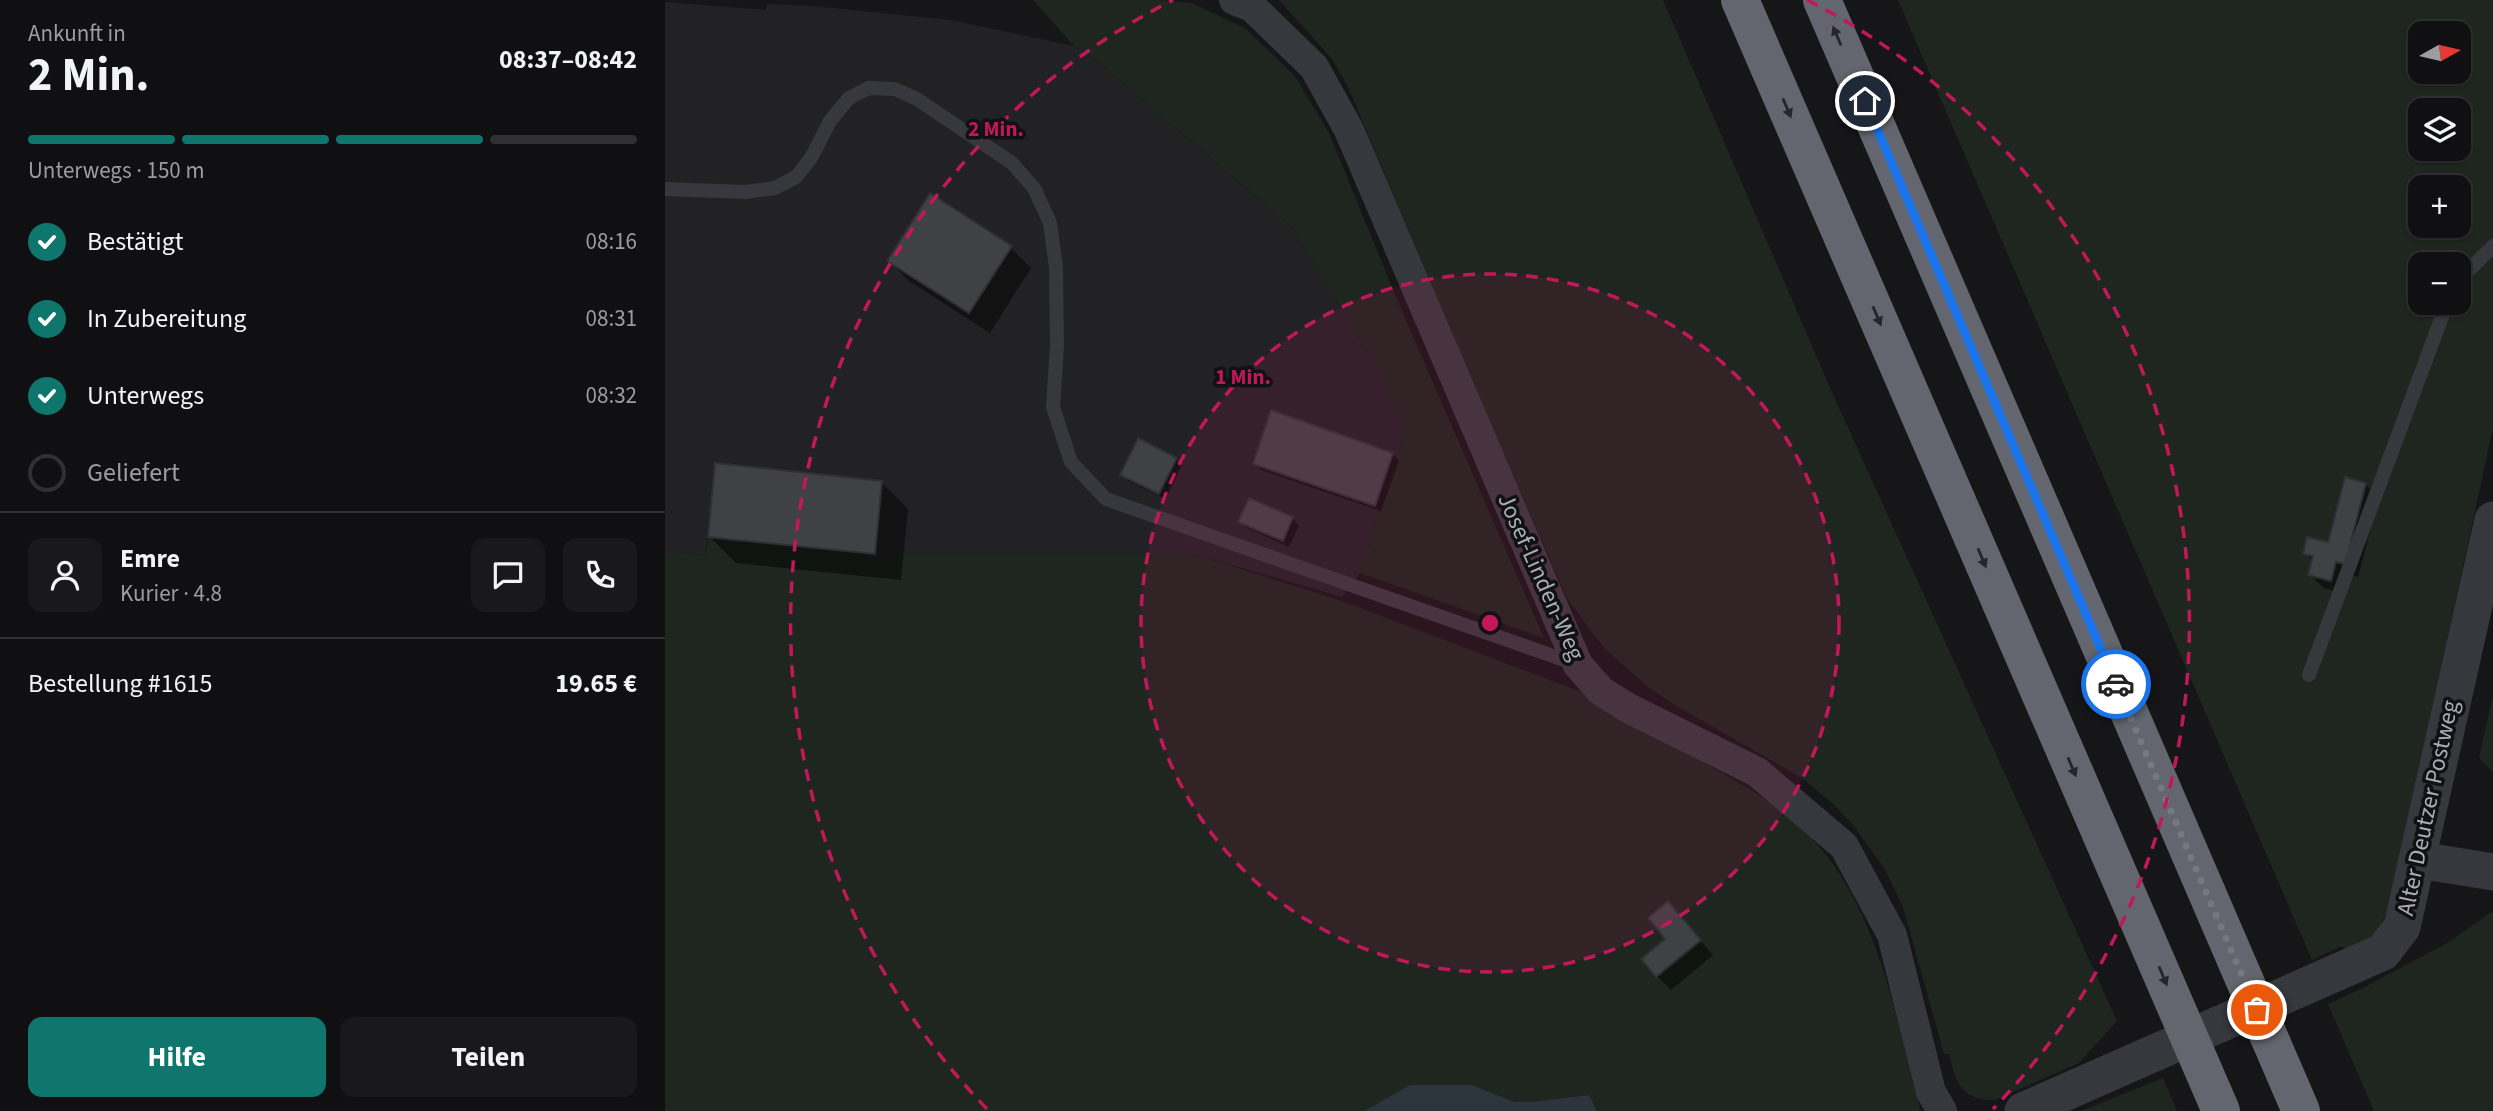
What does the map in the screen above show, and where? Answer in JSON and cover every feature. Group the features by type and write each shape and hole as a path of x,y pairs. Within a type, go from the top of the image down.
{"highway":[{"path":"1740,0 2221,1111"},
{"path":"1822,0 2301,1111"}],"street":[{"name":"Josef-Linden-Weg","path":"1234,0 1252,7 1314,67 1349,130 1578,665 1601,691 1630,709 1757,772 1844,846 1892,934 1931,1091 1942,1111"},
{"name":"Alter Deutzer Postweg","path":"2023,1111 2383,952 2402,927 2493,520"},
{"path":"2419,860 2493,872"}],"lane":[{"path":"665,189 744,192 775,188 796,177 811,159 830,121 849,98 869,88 895,89 917,99 1012,163 1034,188 1050,223 1056,267 1057,346 1053,407 1072,462 1106,499 1578,665"},
{"path":"2471,268 2493,246"},
{"path":"2309,675 2443,315"}],"shaded area":[{"path":"1033,0 1160,0 1192,3 1246,29 1295,76 1329,133 1401,309 1544,638 1360,573 1405,429 1375,364 1292,227 1096,60 1074,46"},
{"path":"1279,0 1663,0 1831,390 2117,1021 2079,1063 1995,1100 1975,1097 1962,1088 1957,1081 1949,1054 1944,1054 1903,907 1884,868 1853,825 1802,778 1675,705 1648,687 1604,648 1568,600 1479,398 1349,89 1332,59"},
{"path":"1898,0 2493,0 2493,428 2391,901 2384,919 2370,938 2349,955 2342,946 2312,960"},
{"path":"665,2 766,10 767,4 813,6 951,20 1074,46 1096,60 1292,227 1375,364 1405,429 1360,573 1342,597 1194,554 875,554 707,537 705,555 665,550"},
{"path":"708,537 875,554 1194,554 1342,601 1600,699 1768,801 1804,830 1832,863 1855,900 1873,940 1899,1024 1921,1111 1597,1111 1589,1095 1515,1102 1472,1085 1410,1085 1364,1111 665,1111 665,550 705,555"},
{"path":"2493,694 2493,772 2479,758"},
{"path":"2493,911 2493,1111 2374,1111 2328,1004 2447,943"},
{"path":"2163,1078 2177,1111 2081,1111"},
{"path":"1410,1085 1472,1085 1515,1102 1589,1095 1597,1111 1364,1111"}],"building":[{"path":"930,193 1012,246 969,313 887,261"},
{"path":"1271,410 1393,453 1375,506 1253,464"},
{"path":"1138,438 1177,458 1159,494 1120,475"},
{"path":"715,463 882,481 875,554 708,537"},
{"path":"2345,477 2366,483 2345,564 2336,562 2331,581 2308,575 2313,556 2303,554 2307,537 2328,542"},
{"path":"1249,498 1293,517 1283,541 1238,522"},
{"path":"1668,901 1701,940 1656,977 1641,959 1665,939 1648,918"}],"way so far":[{"path":"2116,684 2257,1010"}],"route":[{"path":"1865,101 2116,684"}]}
